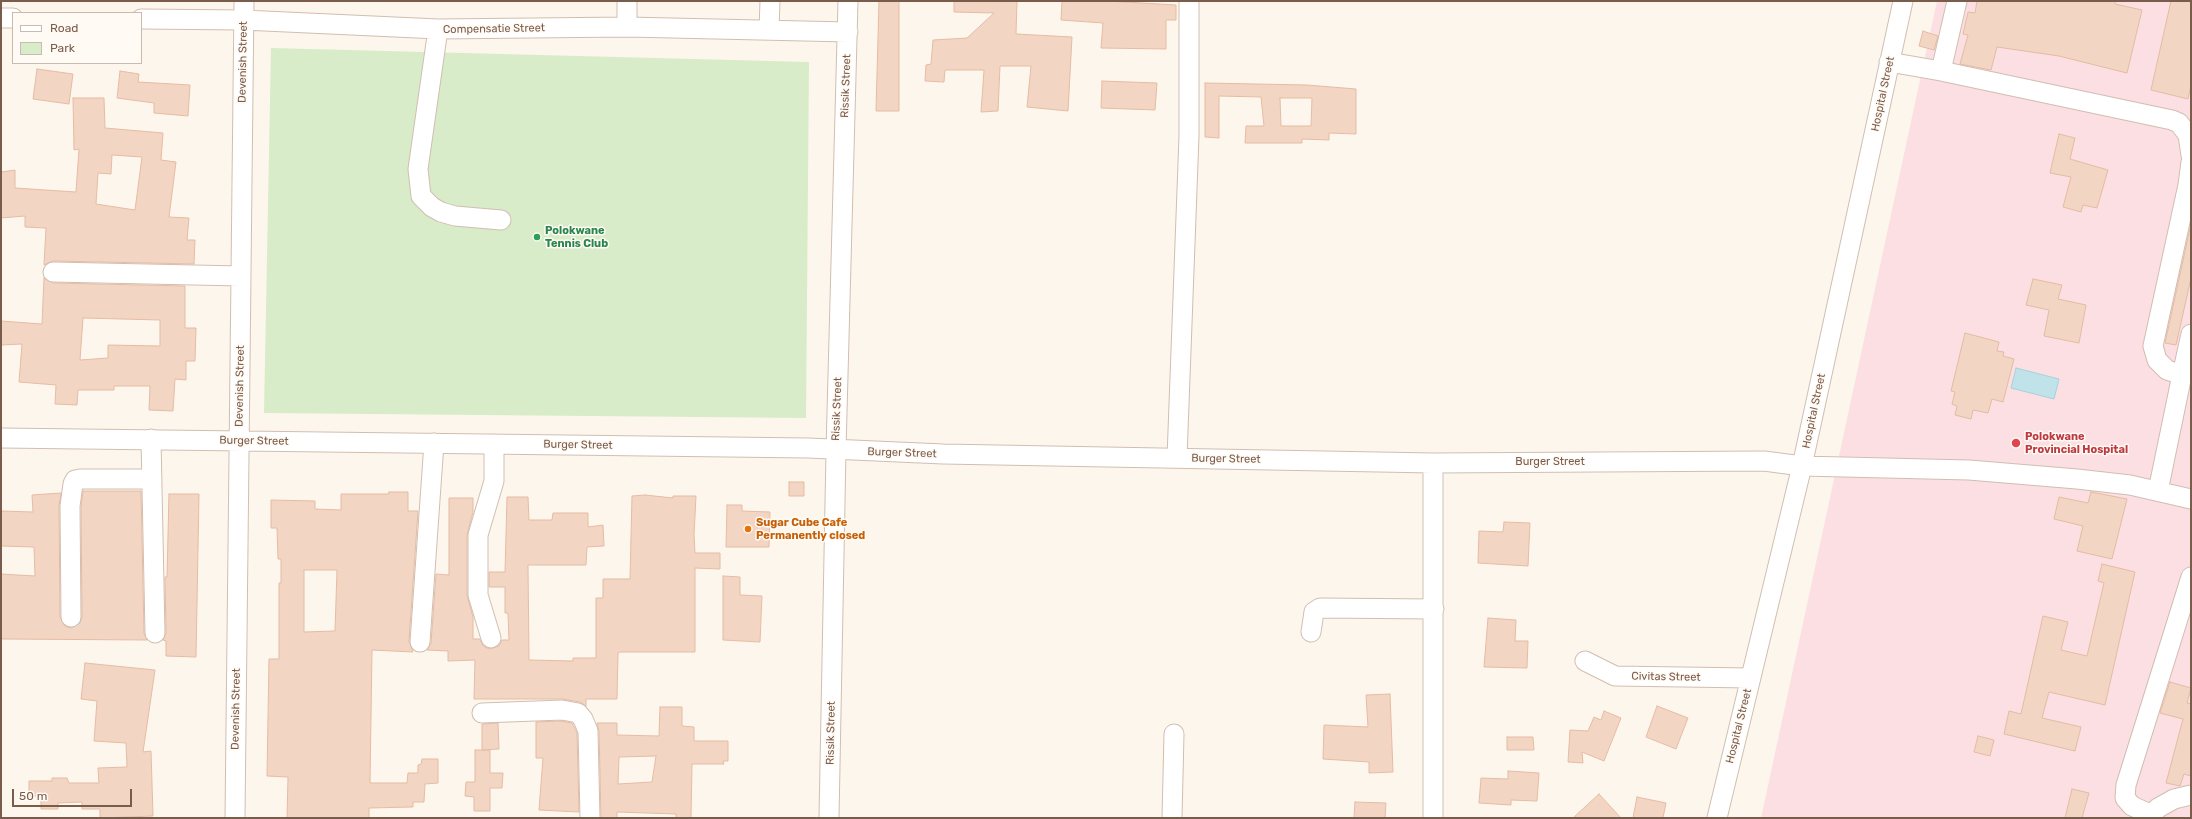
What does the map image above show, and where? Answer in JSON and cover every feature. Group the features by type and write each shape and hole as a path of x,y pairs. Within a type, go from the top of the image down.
{"street":[{"name":"Devenish Street","path":"235,818 244,1"},
{"path":"627,1 627,27"},
{"path":"769,30 770,1"},
{"name":"Rissik Street","path":"830,818 836,450 848,1"},
{"path":"1177,458 1189,136 1189,1"},
{"name":"Hospital Street","path":"1717,818 1802,466 1903,1"},
{"path":"1941,71 1957,1"},
{"path":"1,18 12,18"},
{"name":"Compensatie Street","path":"142,19 243,20 438,29 627,27 848,32"},
{"path":"438,29 418,170 418,184 421,196 432,207 441,212 455,216 501,220"},
{"path":"1889,62 1941,71 2172,120 2178,123 2188,135 2191,155"},
{"path":"2182,375 2168,370 2157,360 2153,346 2190,186 2191,162"},
{"path":"53,272 241,276"},
{"path":"2158,491 2191,334"},
{"name":"Burger Street","path":"1,438 808,448 836,450 1434,463 1764,461 1802,466 1969,470 2077,479 2130,485 2191,499"},
{"path":"151,439 155,633"},
{"path":"420,642 434,444"},
{"path":"491,638 478,595 478,535 494,481 494,444"},
{"path":"1433,818 1434,463"},
{"path":"71,617 70,506 73,484 75,480 80,478 152,479"},
{"path":"2191,577 2126,785 2125,798 2132,806 2149,816 2158,808 2174,799 2191,795"},
{"path":"1311,632 1314,612 1320,608 1434,609"},
{"name":"Civitas Street","path":"1585,661 1615,676 1751,678"},
{"path":"482,712 562,710 578,713 583,719 588,731 590,818"},
{"path":"1172,818 1174,734"}],"shaded area":[{"name":"Polokwane Provincial Hospital","path":"1937,1 2191,1 2191,818 1761,818"}],"green space":[{"name":"Polokwane Tennis Club","path":"271,48 809,62 806,418 264,413"}],"water":[{"path":"2016,368 2059,379 2054,399 2011,388"}],"building":[{"path":"879,1 899,1 899,111 876,111"},
{"path":"954,1 1017,1 1016,34 1072,37 1068,111 1027,107 1031,66 1000,66 998,111 981,112 984,70 945,70 944,82 925,81 926,65 931,64 933,40 967,38 994,13 954,12"},
{"path":"1062,1 1107,1 1176,5 1176,20 1166,20 1166,49 1101,48 1103,23 1061,20"},
{"path":"1977,1 2115,1 2115,4 2142,10 2127,73 2059,56 1997,47 1991,70 1960,64 1968,35 1963,34 1968,12 1975,13"},
{"path":"2171,1 2191,1 2191,85 2188,99 2151,90"},
{"path":"1923,31 1938,36 1934,50 1919,46"},
{"path":"37,69 73,74 69,104 33,99"},
{"path":"120,71 139,74 138,82 190,85 188,116 154,113 154,103 117,98"},
{"path":"1102,81 1157,83 1155,110 1101,108"},
{"path":"1205,83 1307,85 1356,89 1356,134 1329,133 1329,140 1302,139 1302,143 1245,143 1246,126 1264,126 1261,97 1219,96 1219,138 1205,137","holes":["1280,98 1312,98 1311,126 1281,126"]},
{"path":"73,98 104,98 105,128 163,133 161,160 176,162 169,217 189,218 187,240 195,240 194,264 53,261 44,265 46,228 25,227 25,216 1,218 1,172 15,170 15,188 76,192 79,149 74,150","holes":["112,155 142,157 135,210 96,204 98,173 111,174"]},
{"path":"2059,134 2075,138 2070,159 2108,170 2097,208 2083,205 2081,212 2063,207 2071,177 2050,173"},
{"path":"2191,224 2191,278 2176,345 2165,343"},
{"path":"44,278 53,283 185,286 185,328 196,328 195,361 186,361 186,380 175,379 173,411 149,410 150,386 114,386 114,390 78,390 77,405 55,404 56,385 19,382 22,344 1,345 1,321 42,324","holes":["83,318 160,320 160,346 108,345 108,358 80,360"]},
{"path":"2033,279 2062,285 2058,299 2086,305 2079,343 2044,336 2049,310 2026,305"},
{"path":"1965,333 1999,342 1997,351 2004,352 2003,356 2014,359 2003,402 1992,399 1988,413 1973,410 1971,419 1955,415 1957,406 1952,404 1955,392 1951,391"},
{"path":"789,482 804,482 804,496 789,496"},
{"path":"83,491 141,491 144,633 147,640 1,639 1,574 35,576 34,547 1,546 1,511 33,512 32,495 61,493 59,506 60,617 65,626 71,628 80,623 82,617 81,507"},
{"path":"389,492 408,492 408,511 418,511 409,641 413,652 372,650 370,783 407,783 408,773 418,773 418,765 421,764 422,759 438,759 438,783 425,784 424,802 413,802 413,807 369,808 369,818 287,818 288,777 267,776 269,659 279,659 279,583 281,583 281,559 278,559 277,528 271,528 271,500 315,501 315,509 341,510 341,494 389,494","holes":["304,570 337,570 335,631 304,632"]},
{"path":"2091,492 2127,499 2112,559 2077,551 2083,526 2054,519 2059,497 2088,503"},
{"path":"169,494 199,494 196,657 166,656 166,641 163,640 166,633 165,577 167,577"},
{"path":"645,495 673,498 673,496 696,496 694,535 695,553 720,553 720,569 695,568 695,652 620,652 618,653 617,699 586,699 586,706 580,702 562,699 474,699 475,660 448,661 448,651 427,650 431,643 436,574 449,575 449,498 473,498 473,512 467,535 467,595 473,617 473,639 480,639 483,646 489,649 499,646 502,640 509,640 508,613 505,613 505,587 489,587 489,572 505,572 507,497 528,497 529,520 552,520 553,513 588,513 588,527 603,525 604,546 587,547 586,565 528,565 529,660 573,661 573,658 596,658 596,598 603,598 603,579 630,579 632,496"},
{"name":"Sugar Cube Cafe Permanently closed","path":"727,505 742,505 742,511 770,512 769,547 726,547"},
{"path":"1504,522 1530,523 1528,566 1478,563 1479,531 1503,532"},
{"path":"2102,564 2135,572 2105,705 2049,692 2042,718 2081,727 2075,751 2004,734 2009,711 2021,714 2043,616 2068,622 2061,650 2087,656 2104,583 2098,581"},
{"path":"723,576 740,577 740,595 762,596 760,642 723,640"},
{"path":"1488,618 1516,620 1515,641 1528,641 1527,668 1484,667"},
{"path":"85,663 155,670 143,752 151,751 153,816 100,818 100,809 82,809 82,802 58,803 58,809 41,809 41,796 29,796 29,781 52,781 52,778 67,778 69,783 99,783 98,768 127,767 126,743 94,741 97,701 81,699"},
{"path":"2170,682 2191,688 2187,703 2191,704 2191,776 2184,774 2180,786 2166,783 2183,719 2160,713"},
{"path":"1390,694 1393,772 1369,773 1369,762 1323,759 1324,725 1368,727 1366,695"},
{"path":"1657,706 1688,718 1676,749 1646,737"},
{"path":"660,707 682,707 682,726 694,727 694,741 728,741 728,761 723,761 724,764 692,764 691,818 676,818 676,814 617,812 617,818 601,818 599,731 597,723 617,723 617,735 659,736","holes":["656,756 652,782 618,784 619,757"]},
{"path":"1604,711 1621,718 1604,761 1582,752 1583,763 1568,762 1570,730 1588,731 1594,717 1601,720"},
{"path":"561,721 572,723 577,733 579,812 539,810 543,758 536,758 536,722"},
{"path":"498,723 499,749 482,750 482,724"},
{"path":"1978,736 1994,740 1990,756 1974,752"},
{"path":"1507,737 1533,737 1534,750 1507,750"},
{"path":"475,750 490,750 490,773 503,773 502,788 490,788 490,811 474,811 474,797 465,796 466,782 475,782"},
{"path":"1508,771 1539,773 1537,801 1511,800 1511,805 1479,803 1481,778 1508,779"},
{"path":"2072,789 2089,793 2082,818 2065,818"},
{"path":"1599,794 1621,818 1573,818"},
{"path":"1637,797 1666,803 1663,818 1633,818"},
{"path":"1355,802 1386,803 1385,818 1354,818"}],"place":[{"name":"Polokwane Tennis Club","path":"537,237"},
{"name":"Polokwane Provincial Hospital","path":"2016,443"},
{"name":"Sugar Cube Cafe Permanently closed","path":"748,529"}]}
